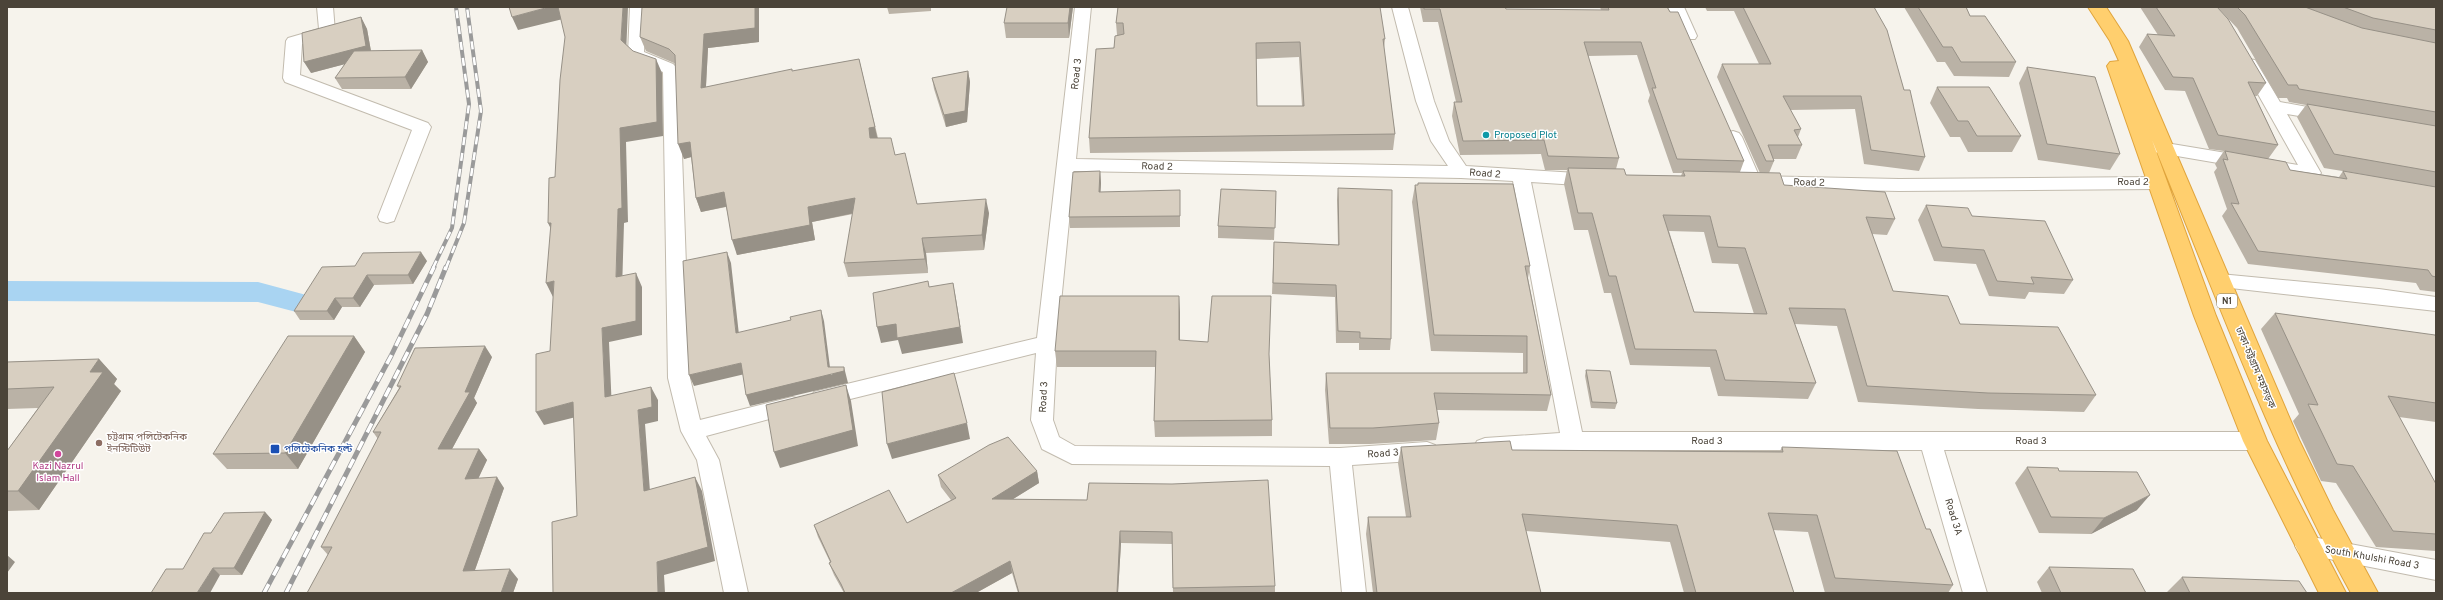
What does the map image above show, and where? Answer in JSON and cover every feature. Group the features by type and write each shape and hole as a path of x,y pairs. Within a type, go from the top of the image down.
{"highway":[{"name":"N1","path":"2083,7 2113,57 2156,183 2205,316 2254,440 2307,546 2333,593"},
{"name":"ঢাকা-চট্টগ্রাম মহাসড়ক","path":"2097,7 2119,41 2134,71 2165,150 2220,281 2250,360 2289,447 2342,553 2365,593"}],"street":[{"path":"325,7 327,32 294,41 291,78 422,127 387,217"},
{"path":"638,7 636,54 643,60 665,65 671,70 680,378 692,431 708,460 736,593"},
{"name":"Road 3","path":"1083,7 1068,166 1047,343 1042,420 1050,443 1072,455 1340,457 1573,441 2254,440"},
{"name":"Road 2","path":"1400,7 1425,101 1437,135 1461,172"},
{"path":"1676,7 1695,51"},
{"path":"2144,146 2320,174 2275,107 2240,48"},
{"path":"2275,107 2344,118"},
{"name":"Road 2","path":"1727,124 1746,182 1899,185 2156,183"},
{"name":"Road 2","path":"1068,166 1461,172 1607,180"},
{"path":"1521,176 1573,441"},
{"path":"2220,281 2379,296 2436,304"},
{"path":"692,431 1047,343"},
{"name":"Road 3A","path":"1930,441 1976,593"},
{"path":"1340,457 1354,593"},
{"name":"South Khulshi Road 3","path":"2307,546 2436,570"}],"building":[{"path":"509,7 549,7 512,17"},
{"path":"558,7 623,7 621,40 633,51 656,59 657,122 620,128 622,208 618,209 616,277 636,273 636,321 602,328 605,397 651,387 652,407 638,410 644,491 695,477 708,547 657,562 658,593 553,593 552,522 577,516 573,402 536,412 536,354 550,351 554,281 546,283 551,223 548,223 549,178 555,177 560,80 565,37"},
{"path":"642,7 755,7 755,28 704,34 701,88 792,69 792,71 859,59 875,127 869,128 870,138 891,138 895,155 905,153 917,204 986,199 982,235 922,238 925,259 844,263 855,198 808,207 810,225 732,240 724,192 696,198 690,142 678,144 675,55 669,49 640,37"},
{"path":"1007,7 1070,7 1068,23 1004,23"},
{"path":"1118,7 1380,7 1385,39 1383,39 1395,134 1089,138 1096,49 1114,48 1115,36 1124,34 1123,23 1116,23","holes":["1300,42 1304,106 1257,106 1256,43"]},
{"path":"1424,7 1505,7 1506,9 1609,10 1608,7 1667,7 1670,12 1678,12 1744,161 1677,159 1652,88 1656,88 1641,42 1584,42 1619,158 1548,156 1544,140 1463,141 1454,102 1462,102 1440,9 1424,9"},
{"path":"1743,7 1874,7 1887,30 1904,90 1910,90 1925,157 1871,150 1861,96 1783,96 1801,129 1794,130 1802,145 1768,145 1774,161 1766,161 1722,64 1771,64"},
{"path":"1918,7 1966,7 1970,16 1985,16 2016,62 1961,62 1952,47 1943,47"},
{"path":"2156,7 2217,7 2228,19 2266,83 2248,82 2278,145 2218,135 2193,78 2173,77 2147,34 2175,36"},
{"path":"2237,7 2305,7 2362,28 2436,43 2436,112 2299,89 2297,85 2288,85 2245,15"},
{"path":"2343,7 2436,7 2436,30 2373,18"},
{"path":"361,17 366,46 304,62 302,33"},
{"path":"422,50 405,77 335,78 354,51"},
{"path":"2027,67 2095,77 2120,154 2047,144"},
{"path":"968,71 965,111 944,115 932,78"},
{"path":"1937,87 1989,87 2021,136 1977,136 1968,121 1958,121"},
{"path":"2307,104 2436,126 2436,172 2334,154"},
{"path":"2225,151 2286,162 2290,170 2347,179 2343,171 2436,187 2436,277 2432,276 2428,270 2258,251 2231,203 2239,204 2223,159 2228,160"},
{"path":"1568,168 1624,169 1626,175 1685,176 1683,171 1780,173 1784,185 1885,192 1895,219 1866,217 1893,291 1948,296 1960,324 2058,327 2096,395 1988,393 1867,386 1845,309 1789,308 1816,383 1725,380 1716,350 1635,349 1616,276 1609,276 1592,213 1578,213","holes":["1663,215 1710,216 1718,247 1745,248 1767,314 1694,312"]},
{"path":"1100,171 1099,192 1180,190 1180,216 1069,217 1073,172"},
{"path":"1418,183 1513,184 1530,266 1525,266 1551,395 1434,393 1439,423 1373,428 1330,428 1326,373 1527,373 1527,336 1434,335 1415,185 1418,185"},
{"path":"1338,188 1392,190 1391,339 1360,338 1360,332 1338,331 1336,285 1273,283 1274,242 1339,245"},
{"path":"1221,189 1276,191 1275,228 1218,226"},
{"path":"1926,205 1968,208 1972,216 2045,221 2073,280 2031,277 2034,284 1997,281 1984,250 1942,247"},
{"path":"421,252 408,275 367,275 353,298 335,298 327,311 294,311 322,267 355,266 363,253"},
{"path":"727,252 736,333 791,320 790,317 821,310 828,367 844,367 844,371 746,395 741,363 689,375 683,261"},
{"path":"928,281 929,287 953,283 960,327 897,338 896,324 877,327 873,293"},
{"path":"1060,296 1179,296 1179,340 1208,342 1212,296 1271,296 1269,354 1272,420 1154,421 1156,351 1055,351"},
{"path":"2275,313 2435,335 2436,403 2388,396 2436,484 2436,534 2393,531 2353,466 2337,464 2308,404 2318,405"},
{"path":"288,336 354,336 285,453 213,454"},
{"path":"485,346 465,392 470,392 438,449 479,449 465,479 497,477 463,571 510,569 501,593 307,593 332,547 321,547 381,432 373,432 401,386 397,386 415,348"},
{"path":"99,359 90,372 103,372 18,491 7,491 7,451 54,387 7,389 7,362"},
{"path":"1586,370 1610,371 1617,403 1592,402"},
{"path":"954,373 967,423 887,444 882,392"},
{"path":"846,385 853,430 774,452 766,405"},
{"path":"1008,437 1037,471 992,499 1087,500 1089,483 1172,484 1268,480 1275,586 1173,588 1172,532 1120,531 1117,593 1019,593 1010,561 951,593 845,593 829,563 831,562 814,525 889,490 907,523 956,498 938,475 989,445"},
{"path":"1510,441 1512,450 1783,452 1782,447 1897,451 1926,529 1930,529 1953,585 1835,578 1817,515 1768,513 1794,593 1696,593 1677,525 1522,514 1541,593 1377,593 1368,517 1411,517 1401,447"},
{"path":"2027,467 2058,468 2059,471 2137,472 2150,495 2104,518 2051,517"},
{"path":"265,512 234,568 213,568 197,593 151,593 166,569 183,569 204,533 211,533 224,513"},
{"path":"2049,567 2133,569 2146,593 2061,593"},
{"path":"2182,577 2299,581 2307,593 2190,593"}],"waterway":[{"path":"7,291 258,292 300,303"}],"railway":[{"path":"433,268 452,228 469,104 456,7"},
{"path":"446,268 464,223 481,111 467,7"},
{"path":"264,593 391,356 434,267"},
{"path":"286,593 427,314 446,267"}],"place":[{"name":"Proposed Plot","path":"1486,135"},
{"name":"চট্টগ্রাম পলিটেকনিক ইনস্টিটিউট","path":"99,443"},
{"name":"পলিটেকনিক হল্ট","path":"275,449"},
{"name":"Kazi Nazrul Islam Hall","path":"58,454"}]}
